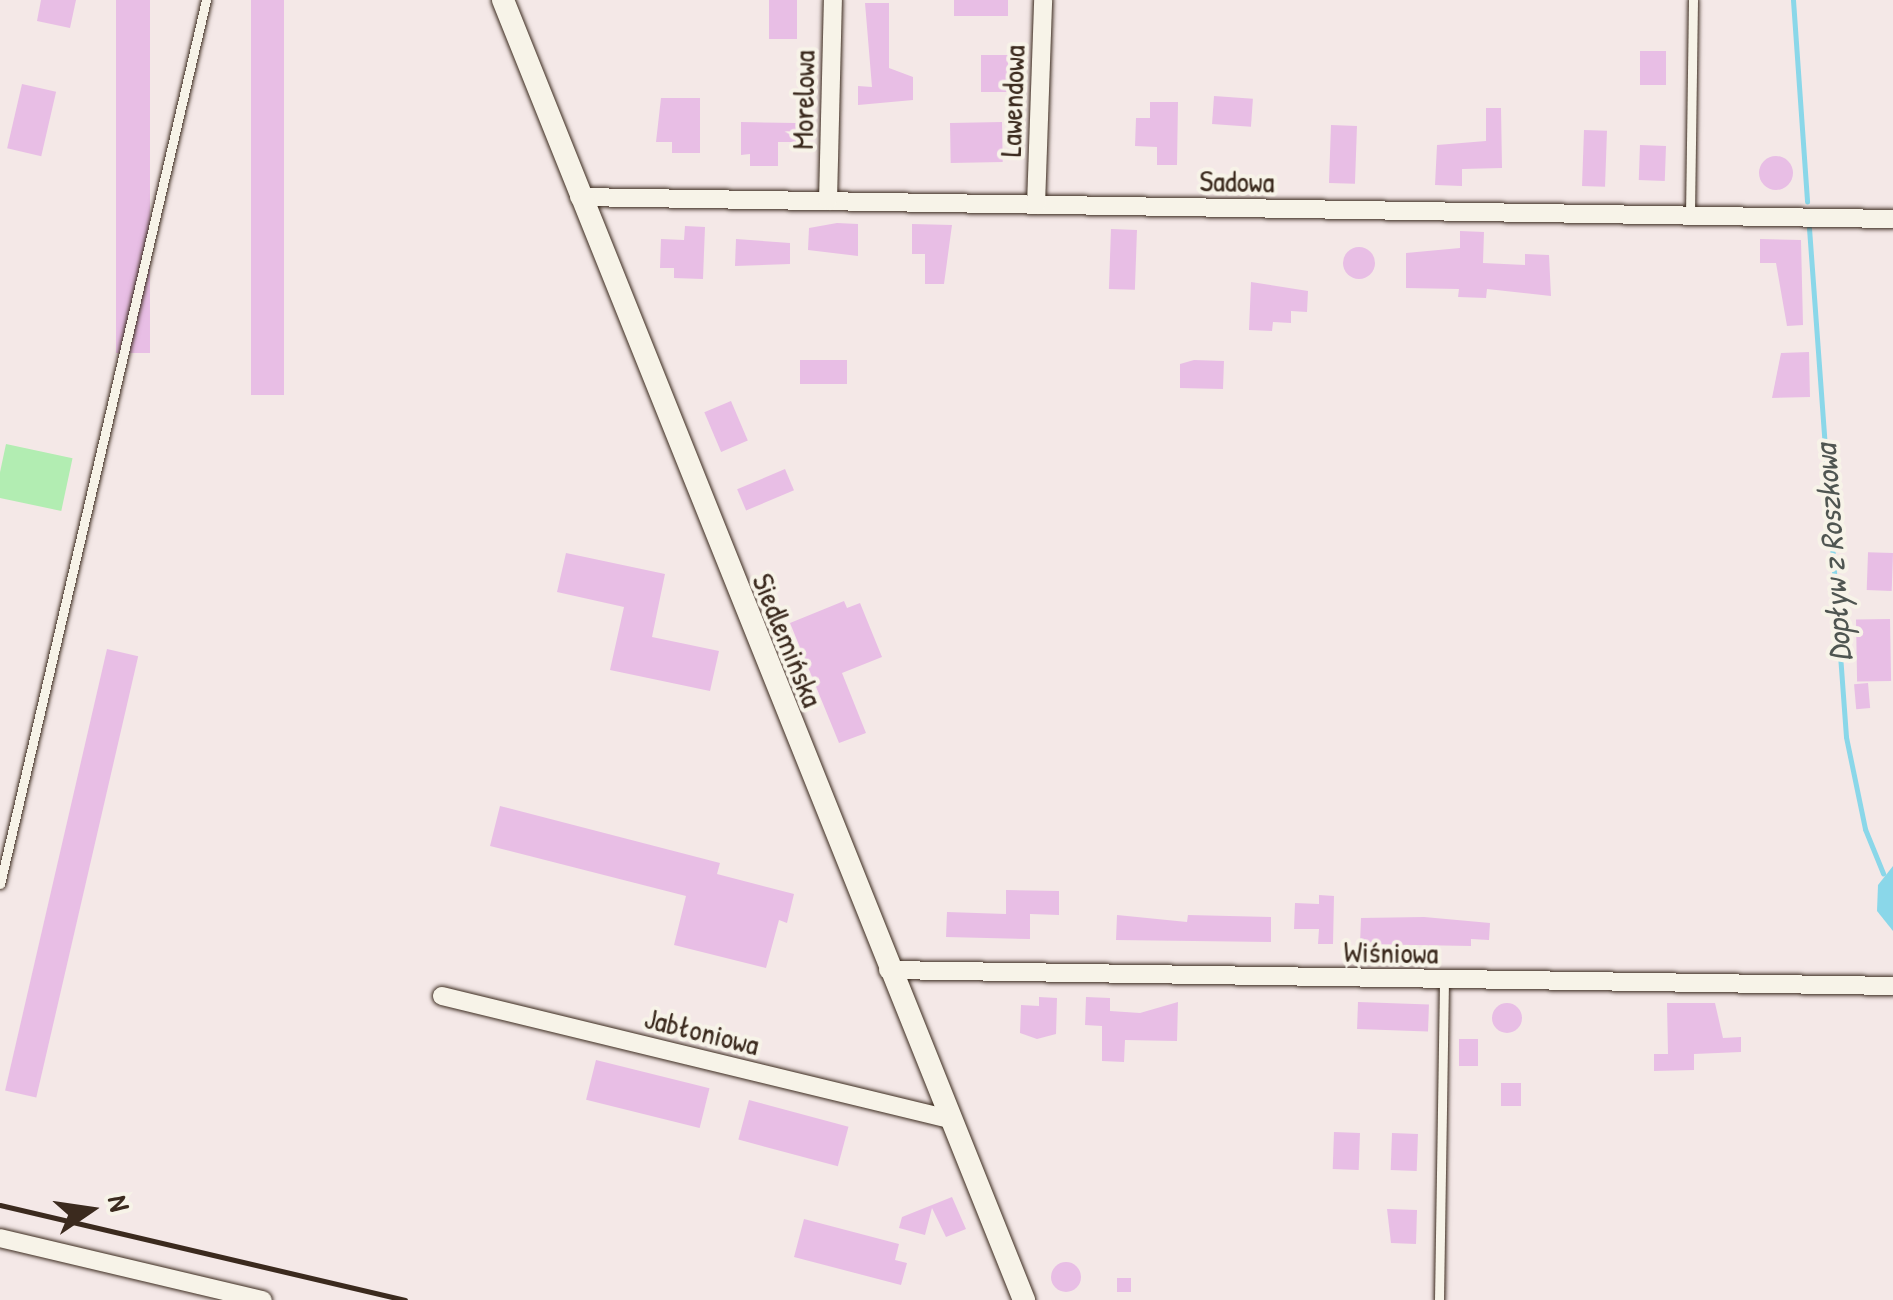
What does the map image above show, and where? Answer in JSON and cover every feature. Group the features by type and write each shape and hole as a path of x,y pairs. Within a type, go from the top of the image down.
{"street":[{"name":"Siedlemińska","path":"504,0 579,198 1024,1300"},
{"name":"Morelowa","path":"828,202 833,0"},
{"name":"Lawendowa","path":"1036,205 1043,0"},
{"name":"Sadowa","path":"579,198 1893,219"},
{"name":"Wiśniowa","path":"888,970 1893,986"},
{"name":"Jabłoniowa","path":"442,996 950,1119"},
{"path":"0,1238 263,1300"}],"lane":[{"path":"0,884 206,0"},
{"path":"1690,216 1694,0"},
{"path":"1439,1300 1444,980"}],"green space":[{"path":"6,444 73,458 61,511 0,498"}],"water":[{"path":"1893,866 1893,931 1877,911 1878,885"}],"building":[{"path":"41,0 76,0 70,28 37,21"},
{"path":"116,0 150,0 150,353 116,353"},
{"path":"251,0 284,0 284,395 251,395"},
{"path":"769,0 797,0 797,39 769,39"},
{"path":"954,0 1008,0 1008,16 954,16"},
{"path":"865,3 889,3 889,68 913,77 913,100 858,105 858,86 872,87"},
{"path":"1640,51 1666,51 1666,85 1640,85"},
{"path":"981,55 1008,55 1008,92 981,92"},
{"path":"22,84 56,92 41,156 7,148"},
{"path":"1214,96 1253,99 1251,127 1212,124"},
{"path":"661,98 700,98 700,153 672,153 672,142 656,142"},
{"path":"1150,102 1178,102 1177,165 1157,165 1157,147 1135,146 1136,118 1150,118"},
{"path":"1486,108 1501,108 1502,168 1462,169 1462,186 1435,185 1437,145 1486,141"},
{"path":"741,122 796,123 796,142 778,142 778,166 750,166 750,154 741,155"},
{"path":"1002,122 1003,162 951,163 950,123"},
{"path":"1331,125 1357,126 1355,184 1329,183"},
{"path":"1584,130 1607,131 1605,187 1582,186"},
{"path":"1640,145 1666,146 1665,181 1639,180"},
{"path":"1776,156 1788,161 1793,173 1788,185 1776,190 1764,185 1759,173 1764,161"},
{"path":"858,224 858,256 808,250 809,228"},
{"path":"912,224 952,225 944,284 925,284 925,254 912,254"},
{"path":"685,226 705,227 703,279 674,278 674,268 660,268 661,239 684,240"},
{"path":"1111,229 1137,230 1135,290 1109,289"},
{"path":"1460,231 1484,232 1483,263 1525,265 1525,254 1549,255 1551,296 1487,289 1486,298 1458,297 1459,289 1406,288 1406,253 1460,248"},
{"path":"736,239 790,243 790,264 735,266"},
{"path":"1760,239 1801,240 1803,325 1787,326 1776,263 1760,263"},
{"path":"1359,247 1371,251 1375,263 1371,275 1359,279 1347,275 1343,263 1347,251"},
{"path":"1251,282 1308,291 1307,312 1291,311 1291,323 1273,322 1272,331 1249,330"},
{"path":"1809,352 1810,397 1772,398 1781,353"},
{"path":"800,360 847,360 847,384 800,384"},
{"path":"1194,360 1224,361 1223,389 1180,388 1180,364"},
{"path":"731,401 748,441 721,452 704,412"},
{"path":"785,469 794,490 746,510 737,489"},
{"path":"1868,552 1893,553 1892,591 1867,590"},
{"path":"566,553 665,574 652,637 719,651 710,691 610,670 624,607 557,592"},
{"path":"844,601 847,608 860,603 882,657 842,673 866,733 839,743 790,623"},
{"path":"1890,619 1891,681 1857,682 1856,620"},
{"path":"107,649 138,656 36,1098 5,1090"},
{"path":"1868,683 1870,708 1856,709 1854,684"},
{"path":"500,806 720,863 717,874 794,894 787,923 779,920 766,968 674,945 686,896 490,846"},
{"path":"1006,890 1059,891 1059,915 1030,914 1030,939 946,937 947,912 1006,914"},
{"path":"1319,895 1334,896 1333,944 1318,944 1319,929 1294,929 1295,903 1319,904"},
{"path":"1117,915 1187,922 1188,915 1271,917 1271,942 1116,940"},
{"path":"1424,917 1490,923 1489,940 1471,939 1471,946 1360,944 1361,918"},
{"path":"1039,997 1057,998 1056,1034 1037,1039 1020,1033 1021,1005 1039,1006"},
{"path":"1086,997 1110,998 1110,1011 1140,1013 1178,1002 1177,1041 1125,1040 1124,1062 1102,1061 1102,1026 1085,1025"},
{"path":"1358,1002 1429,1004 1428,1031 1357,1029"},
{"path":"1507,1003 1518,1007 1522,1018 1518,1029 1507,1033 1496,1029 1492,1018 1496,1007"},
{"path":"1667,1003 1715,1003 1723,1038 1741,1037 1741,1052 1694,1054 1694,1070 1654,1071 1654,1054 1668,1054"},
{"path":"1459,1039 1478,1039 1478,1066 1459,1066"},
{"path":"596,1060 710,1088 700,1128 586,1100"},
{"path":"1501,1083 1521,1083 1521,1106 1501,1106"},
{"path":"749,1100 848,1127 838,1166 738,1140"},
{"path":"1334,1132 1360,1133 1359,1170 1333,1169"},
{"path":"1392,1133 1418,1134 1417,1171 1391,1170"},
{"path":"952,1197 966,1229 946,1237 932,1208 925,1235 899,1228 902,1217"},
{"path":"1387,1209 1417,1210 1416,1244 1391,1243"},
{"path":"804,1219 899,1244 895,1260 907,1263 901,1285 794,1257"},
{"path":"1066,1262 1080,1271 1081,1277 1072,1291 1066,1292 1052,1283 1051,1277 1060,1263"},
{"path":"1117,1278 1131,1278 1131,1292 1117,1292"}],"waterway":[{"name":"Dopływ z Roszkowa","path":"1793,0 1807,202"},
{"name":"Dopływ z Roszkowa","path":"1809,228 1846,737 1865,829 1883,873"}],"railway":[{"path":"0,1205 405,1300"}]}
